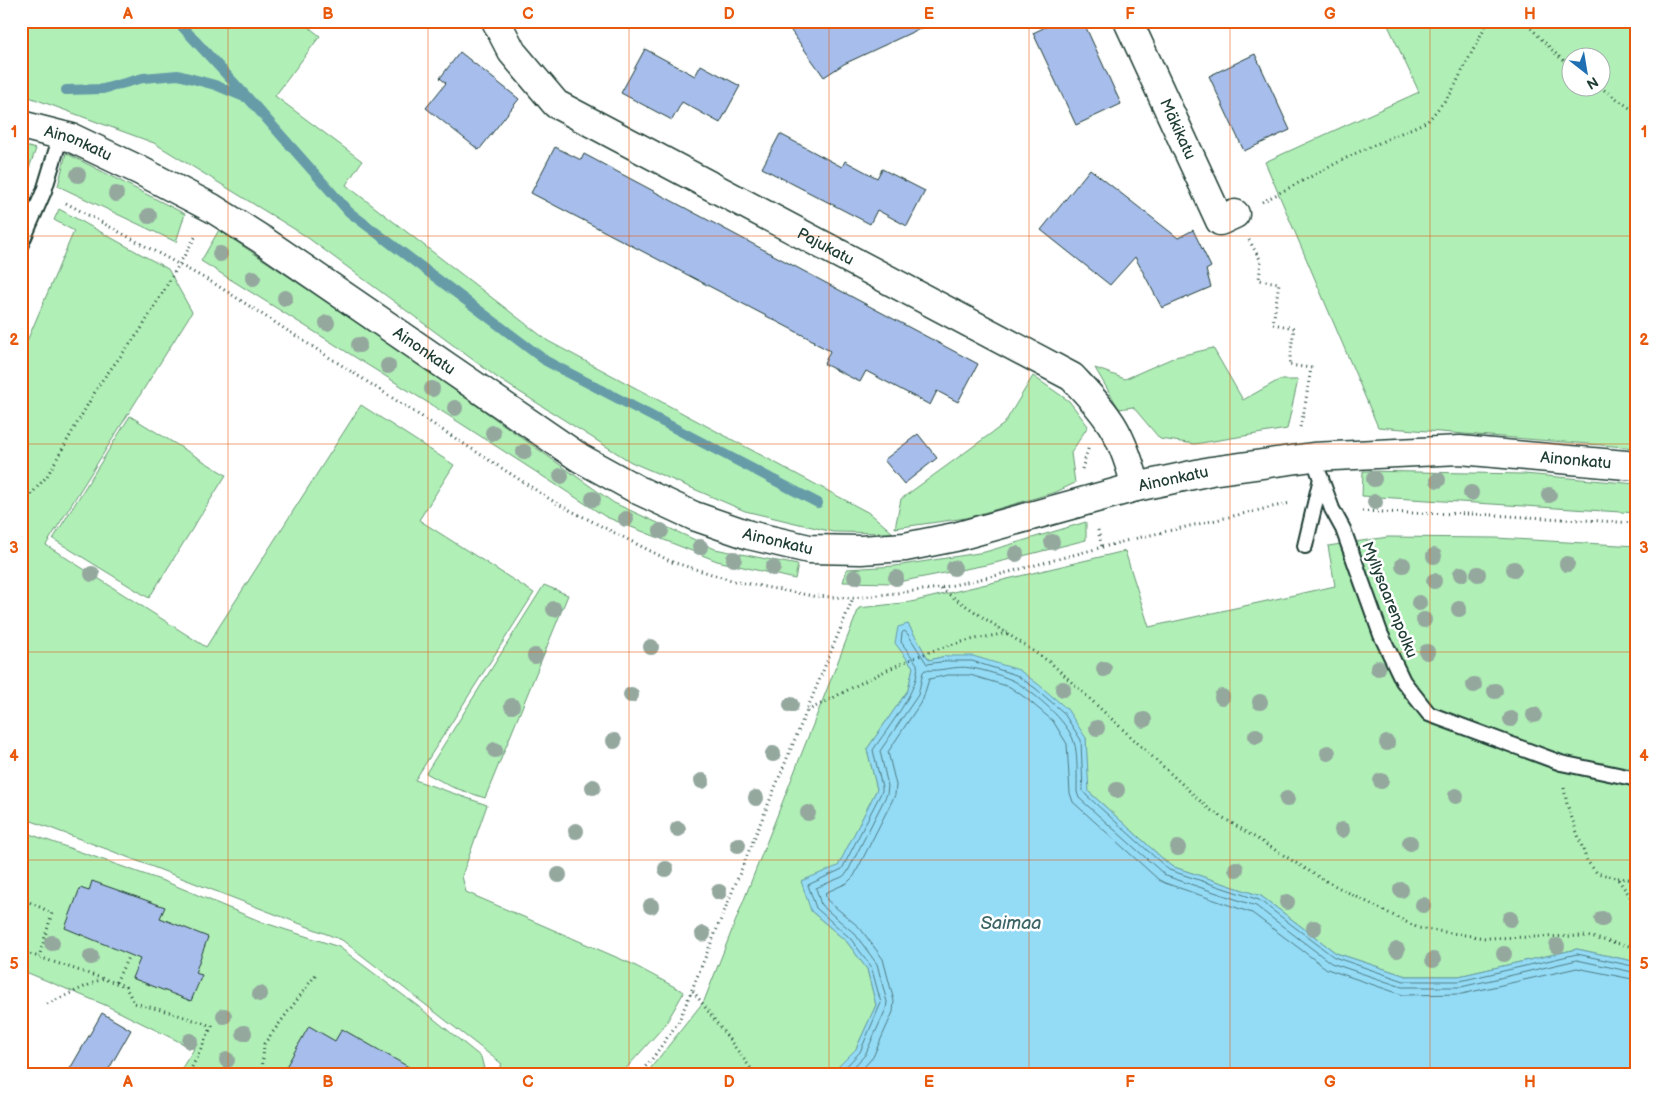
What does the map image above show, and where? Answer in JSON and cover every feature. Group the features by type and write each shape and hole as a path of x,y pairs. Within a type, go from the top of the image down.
{"street":[{"name":"Pajukatu","path":"496,21 512,52 556,104 1072,377 1109,420 1130,462 1136,487"},
{"name":"Mäkikatu","path":"1128,21 1220,221 1235,214"},
{"name":"Ainonkatu","path":"21,124 72,138 212,208 261,239 580,458 638,490 694,516 748,535 809,549 861,550 905,546 956,537 1136,487 1211,471 1317,468 1460,450 1637,466"}],"lane":[{"path":"21,244 44,191 61,135"},
{"path":"1305,546 1315,502 1317,468"},
{"name":"Myllysaarenpolku","path":"1317,468 1332,510 1343,529 1380,636 1403,681 1429,714 1561,763 1637,779"}],"path":[{"path":"1304,412 1311,368 1289,365 1294,328 1273,324 1279,283 1259,280 1261,261 1235,214 1278,195 1354,154 1428,121 1451,93 1488,21"},
{"path":"1524,21 1560,58"},
{"path":"1610,94 1637,113"},
{"path":"44,191 223,289 556,503 672,562 738,582 813,596 853,598 940,588 998,575 1133,539 1289,503 1315,502"},
{"path":"21,506 47,476 100,383 140,331 212,208"},
{"path":"1332,510 1473,514 1637,523"},
{"path":"940,588 1051,663 1208,809 1322,879 1418,928 1485,938 1586,936 1637,948"},
{"path":"639,1074 679,1021 693,990 853,598"},
{"path":"807,711 901,664 948,646 1007,633"},
{"path":"1561,763 1566,804 1587,862 1597,873 1637,880"},
{"path":"1617,878 1637,906"},
{"path":"21,898 52,914 39,957"},
{"path":"21,951 125,986 134,1003 212,1026 190,1071"},
{"path":"116,982 129,955"},
{"path":"262,1074 264,1044 317,973"},
{"path":"47,1004 105,978"},
{"path":"693,990 755,1074"}],"green space":[{"path":"21,21 301,21 320,36 275,96 362,161 346,185 548,341 871,514 893,533 833,532 745,511 631,462 499,379 304,235 154,143 21,94"},
{"path":"1386,21 1637,21 1637,448 1378,427 1265,162 1419,92"},
{"path":"21,145 36,149 29,168 21,166"},
{"path":"66,153 185,214 176,242 58,186"},
{"path":"59,209 168,269 192,312 46,545 206,647 361,405 454,465 419,520 534,593 415,780 487,805 462,876 466,892 632,964 684,992 665,1025 621,1074 495,1074 502,1064 342,940 21,817 21,355 74,231 54,220"},
{"path":"219,230 401,352 614,503 715,549 798,565 795,579 717,561 606,517 446,414 201,261"},
{"path":"1213,348 1243,400 1279,380 1298,380 1287,429 1195,444 1160,439 1133,407 1119,409 1095,368 1125,379 1175,357"},
{"path":"1033,376 1069,401 1088,426 1071,453 1075,483 1056,492 966,518 895,528 901,499 1004,424"},
{"path":"130,416 226,475 149,598 53,539"},
{"path":"1363,471 1524,474 1637,484 1637,513 1362,496"},
{"path":"1086,522 1086,540 991,564 893,583 843,582 847,569 895,566 985,552"},
{"path":"1388,537 1496,538 1637,546 1637,962 1577,949 1459,976 1406,976 1336,953 1261,896 1171,866 1088,791 1086,738 946,656 929,660 908,624 896,643 913,667 908,690 867,749 877,789 838,867 811,911 847,942 867,969 876,1005 856,1049 831,1074 646,1074 704,1001 859,608 911,602 1125,551 1149,627 1335,586 1328,546"},
{"path":"544,585 568,595 485,798 452,787 426,773"},
{"path":"21,831 169,883 262,922 339,947 419,1007 481,1057 485,1073 178,1074 194,1049 105,1005 21,970"}],"water":[{"name":"Saimaa","path":"908,624 929,660 946,656 973,656 1019,670 1038,684 1067,709 1086,738 1089,792 1171,866 1261,896 1336,953 1406,976 1459,976 1577,949 1637,962 1637,1074 831,1074 856,1049 876,1005 867,969 847,942 811,911 801,881 838,866 877,789 867,749 908,690 913,667 895,643 898,627"}],"building":[{"path":"784,21 936,21 844,64 824,77"},
{"path":"1058,21 1083,21 1121,104 1076,125 1033,33"},
{"path":"645,49 695,76 701,65 740,86 720,123 682,102 672,120 621,93"},
{"path":"460,52 519,99 479,150 426,108 446,83 440,78"},
{"path":"1255,54 1290,130 1244,151 1209,76"},
{"path":"780,134 842,167 845,161 877,178 882,169 925,191 907,226 877,210 870,224 762,168"},
{"path":"555,147 581,160 584,154 978,364 958,402 937,391 930,405 866,371 860,382 824,364 830,351 814,341 531,193"},
{"path":"1090,169 1178,238 1193,230 1211,267 1206,270 1211,287 1162,308 1135,257 1110,285 1041,230"},
{"path":"918,434 937,458 904,484 884,460"},
{"path":"92,881 165,907 160,918 208,937 195,973 202,975 191,1001 132,978 140,959 65,928 80,888 89,891"},
{"path":"102,1013 131,1030 106,1074 67,1074"},
{"path":"309,1026 335,1041 342,1029 421,1074 282,1074"}],"waterway":[{"path":"177,21 349,212 546,361 818,503"},
{"path":"66,90 103,89 143,78 178,75 215,85 244,97"}]}
